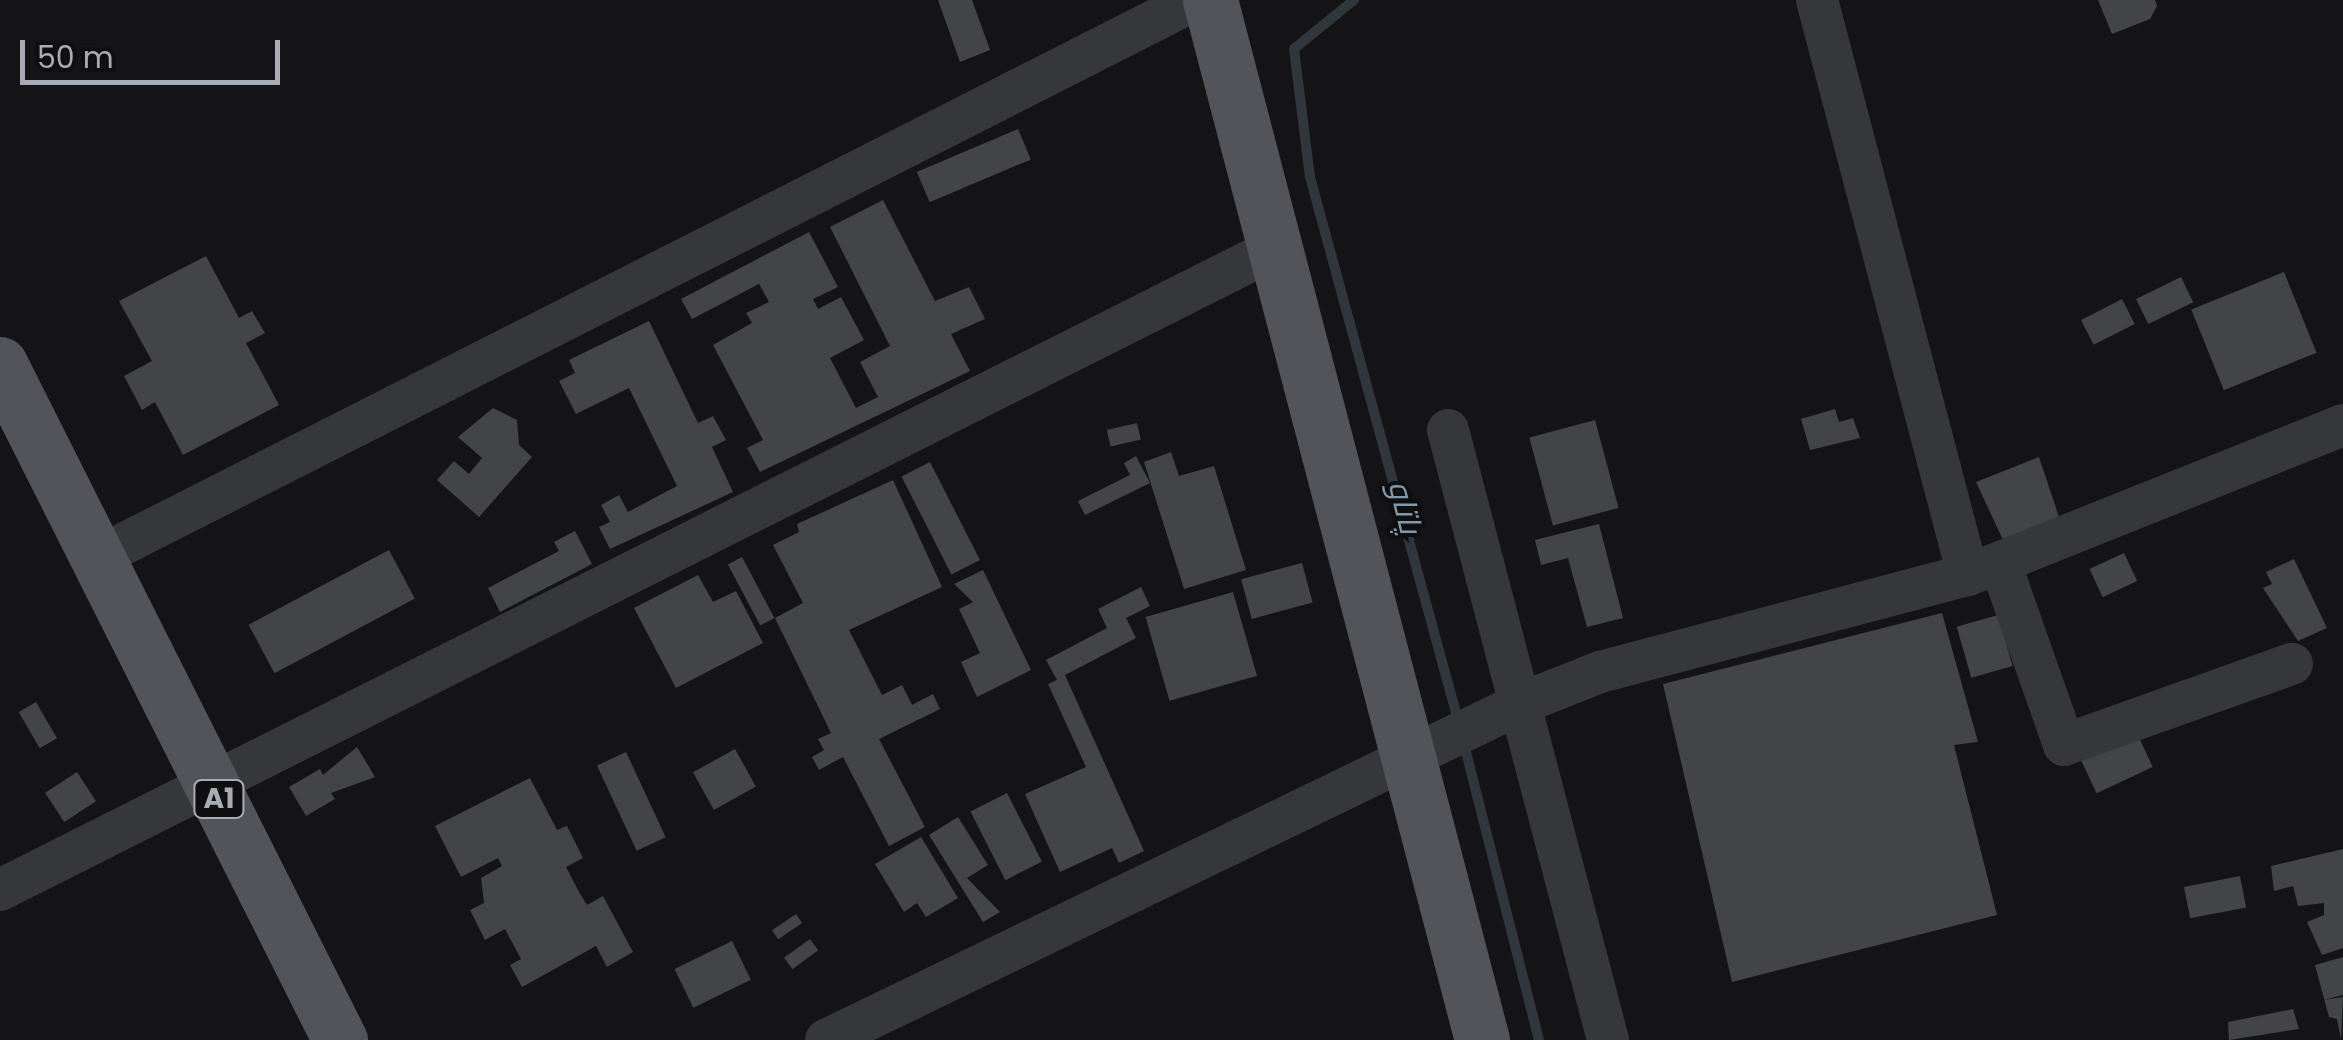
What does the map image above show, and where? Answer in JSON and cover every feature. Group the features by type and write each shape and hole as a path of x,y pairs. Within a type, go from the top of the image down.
{"main road":[{"path":"1210,0 1276,248 1430,746 1482,1040"},
{"path":"0,364 96,558"},
{"name":"A1","path":"96,558 340,1040"}],"street":[{"path":"96,558 1195,0"},
{"path":"1816,0 1984,569 2064,744 2292,664"},
{"path":"0,890 1276,248"},
{"path":"826,1040 1430,746 1600,672 1984,569 2343,425"},
{"path":"1448,430 1507,711 1608,1040"}],"building":[{"path":"938,0 972,0 990,50 960,62"},
{"path":"2098,0 2155,0 2157,6 2150,19 2112,34"},
{"path":"1018,129 1031,159 930,202 917,172"},
{"path":"883,200 935,301 969,287 985,319 951,334 970,371 760,472 747,448 763,440 713,345 752,323 746,313 769,302 759,284 692,319 681,299 809,232 838,287 813,299 818,309 841,297 864,340 830,358 856,408 878,397 860,362 890,346 830,227"},
{"path":"206,256 239,318 252,311 265,333 246,343 279,405 183,455 155,402 142,410 124,376 152,361 119,301"},
{"path":"2284,272 2317,353 2224,390 2191,309"},
{"path":"2181,277 2193,302 2148,324 2136,299"},
{"path":"2122,299 2135,324 2094,345 2081,320"},
{"path":"649,321 698,423 713,416 726,440 712,447 733,492 610,549 599,527 610,522 601,505 619,495 628,512 677,486 629,388 576,414 559,381 575,373 569,360"},
{"path":"493,408 517,420 519,445 532,457 479,517 437,480 454,461 469,474 482,458 458,437"},
{"path":"1835,409 1839,422 1853,418 1860,438 1810,450 1801,419"},
{"path":"1595,420 1619,508 1553,525 1529,438"},
{"path":"1137,423 1141,440 1111,447 1107,430"},
{"path":"1171,452 1179,476 1214,466 1246,570 1184,589 1144,462"},
{"path":"1136,456 1150,483 1085,515 1078,501 1130,475 1124,463"},
{"path":"2039,457 2060,520 2003,540 1976,482"},
{"path":"930,462 980,560 951,575 901,477"},
{"path":"893,480 942,587 849,630 882,695 902,685 912,705 933,694 940,709 879,739 925,827 889,846 843,757 819,770 812,757 824,750 818,739 831,733 775,618 803,603 773,545 799,532 797,524"},
{"path":"1599,524 1623,618 1587,627 1568,558 1541,565 1535,540"},
{"path":"575,531 592,564 500,612 488,588 559,551 554,542"},
{"path":"389,550 415,599 274,673 249,625"},
{"path":"2124,553 2137,581 2103,597 2090,569"},
{"path":"742,557 774,618 760,625 728,565"},
{"path":"2294,559 2327,628 2298,641 2263,588 2272,584 2266,572"},
{"path":"1302,563 1313,603 1252,619 1241,579"},
{"path":"983,570 1031,670 977,697 961,662 980,653 959,609 973,602 954,584"},
{"path":"698,575 713,602 736,591 763,643 676,688 634,608"},
{"path":"1141,587 1150,606 1126,618 1136,638 1065,675 1144,851 1119,863 1112,848 1060,872 1025,794 1086,767 1048,684 1057,680 1046,660 1107,628 1098,609"},
{"path":"1233,592 1257,676 1170,701 1146,617"},
{"path":"1942,613 1978,742 1954,745 1997,915 1732,982 1663,684"},
{"path":"1998,615 2013,666 1971,678 1957,627"},
{"path":"36,702 57,738 40,748 19,712"},
{"path":"2135,729 2153,767 2097,793 2079,755"},
{"path":"357,747 375,777 331,793 335,799 306,816 289,787 320,769 323,775"},
{"path":"735,749 756,787 714,810 693,772"},
{"path":"626,752 666,837 637,851 597,766"},
{"path":"77,772 96,801 64,822 45,793"},
{"path":"530,778 557,830 567,826 583,858 566,867 579,892 587,905 603,896 633,952 607,967 596,946 522,987 510,965 521,959 505,929 485,940 470,910 484,903 481,878 502,866 498,858 461,877 435,826"},
{"path":"1007,793 1042,862 1005,880 970,812"},
{"path":"958,817 988,865 967,878 1000,912 983,922 929,835"},
{"path":"921,837 958,898 926,917 917,903 904,912 875,864"},
{"path":"2343,849 2343,948 2322,955 2307,922 2324,915 2324,903 2298,906 2293,886 2274,891 2271,866"},
{"path":"2240,876 2246,907 2190,918 2184,887"},
{"path":"796,914 802,923 778,939 772,930"},
{"path":"810,939 818,950 792,969 784,958"},
{"path":"732,941 751,980 693,1008 674,969"},
{"path":"2343,957 2343,995 2324,1000 2315,965"},
{"path":"2343,997 2341,1040 2337,1019 2329,1017 2324,1000"},
{"path":"2293,1009 2299,1029 2229,1040 2228,1022"}],"waterway":[{"name":"پاتاو","path":"1354,0 1294,49 1310,177 1459,724"},
{"name":"پاتاو","path":"1463,740 1539,1040"}]}
